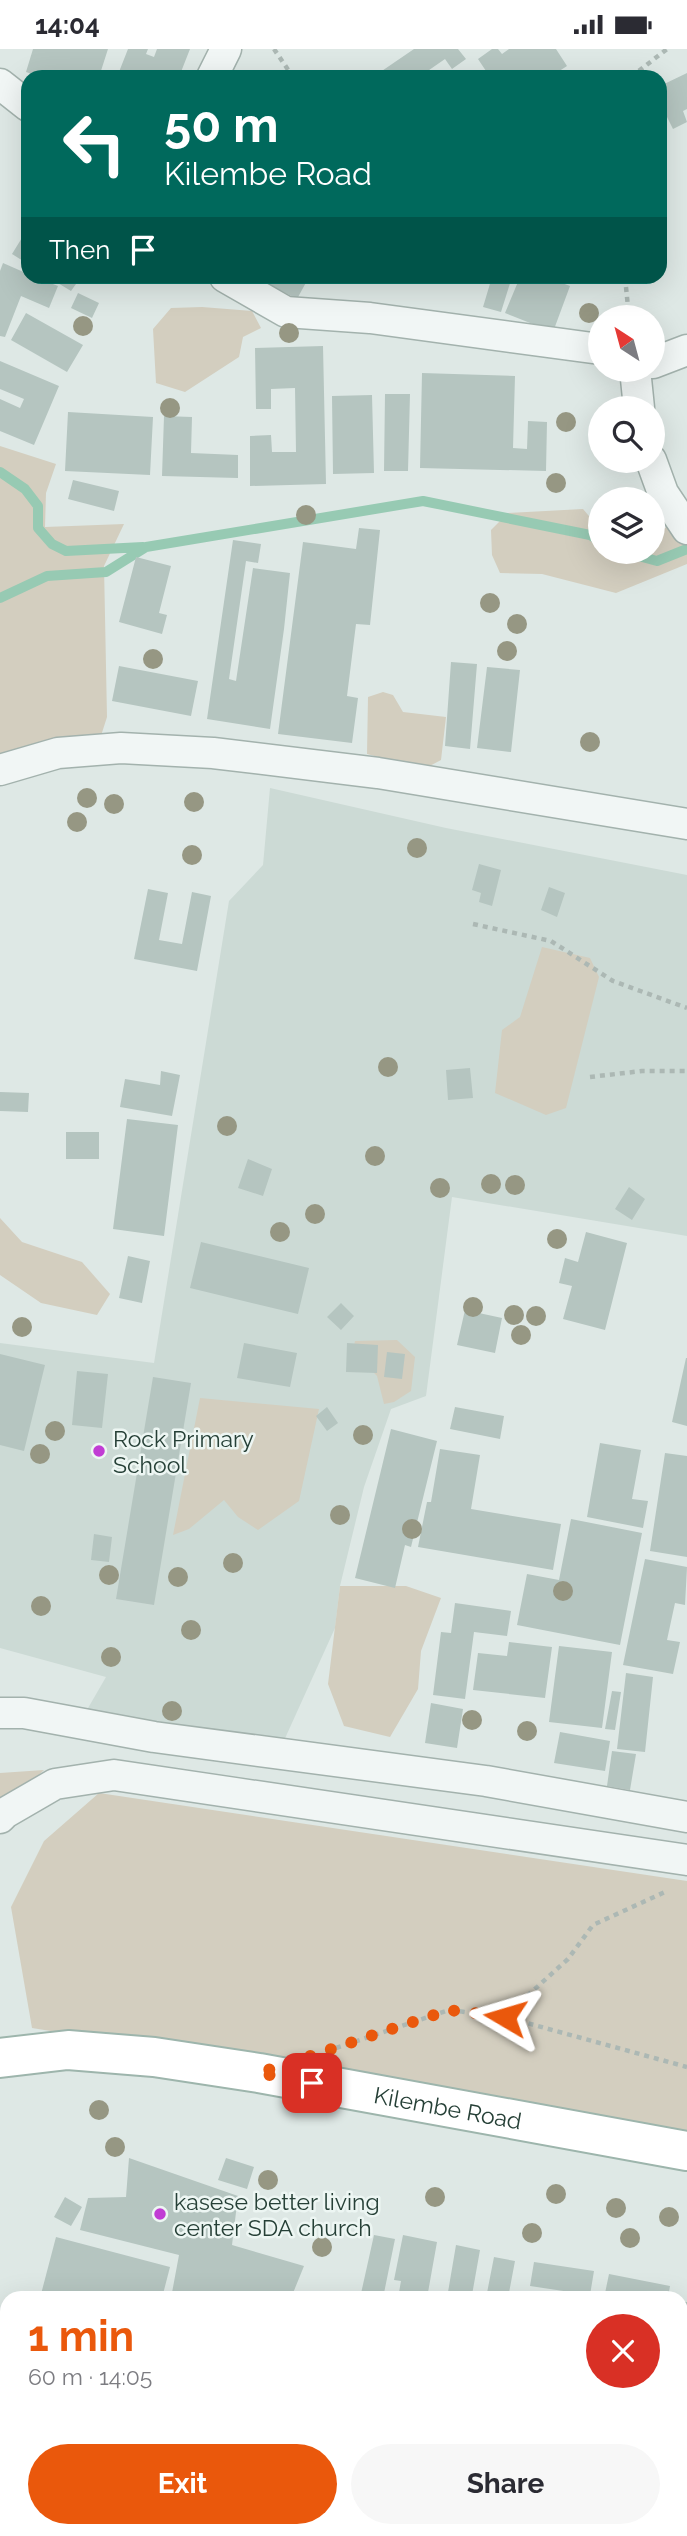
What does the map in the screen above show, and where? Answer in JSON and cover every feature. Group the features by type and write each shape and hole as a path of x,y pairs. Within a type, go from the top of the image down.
{"main road":[{"name":"Kilembe Road","path":"0,2058 68,2050 154,2057 259,2073 687,2151"}],"street":[{"path":"216,70 226,49"},
{"path":"0,84 21,100"},
{"path":"237,284 286,312 370,317 588,347"},
{"path":"665,358 687,350"},
{"path":"656,473 663,493 687,529"},
{"path":"0,770 58,753 121,748 213,753 377,773 687,824"},
{"path":"0,1713 24,1713 154,1738 485,1781 687,1817"},
{"path":"0,1818 55,1784 114,1775 681,1874"}],"path":[{"path":"274,49 288,70"},
{"path":"640,70 667,49"},
{"path":"626,284 628,305"},
{"path":"473,924 551,941 613,981 687,1008"},
{"path":"590,1077 642,1071 687,1071"},
{"path":"505,2017 568,1959 593,1925 681,1874"},
{"path":"335,2048 449,2010 505,2017 687,2067"}],"shaded area":[{"path":"202,307 252,311 261,328 243,337 239,357 185,392 156,383 153,329 171,308"},
{"path":"0,446 56,464 46,493 45,527 124,524 104,566 107,717 99,742 0,773"},
{"path":"583,509 588,515 588,564 665,564 665,528 687,510 687,564 616,593 542,574 500,573 492,555 491,530 508,513"},
{"path":"383,692 393,695 403,712 446,717 441,760 424,769 367,754 368,697"},
{"path":"270,788 446,828 687,875 687,1236 452,1197 426,1396 391,1409 364,1487 340,1586 335,1628 277,1756 73,1734 106,1677 0,1648 0,1343 154,1363 229,901 263,865"},
{"path":"542,947 590,958 599,977 566,1108 546,1115 495,1093 502,1030 520,1017"},
{"path":"0,1218 22,1242 82,1262 110,1294 97,1315 41,1303 0,1275"},
{"path":"397,1340 415,1357 411,1391 394,1402 384,1404 377,1376 353,1351 355,1341"},
{"path":"200,1398 319,1409 299,1501 258,1530 238,1517 224,1500 189,1529 173,1535"},
{"path":"340,1586 406,1586 441,1598 421,1651 418,1689 390,1737 344,1726 328,1684"},
{"path":"44,1770 0,1813 0,1773"},
{"path":"99,1793 687,1881 687,2133 32,2028 11,1907 44,1841"}],"building":[{"path":"33,49 108,49 101,70 27,70"},
{"path":"128,49 148,49 146,54 154,57 157,49 190,49 182,70 120,70"},
{"path":"414,49 458,49 466,59 452,69 445,59 429,70 383,70"},
{"path":"492,49 498,49 502,54 509,49 556,49 567,66 561,70 485,70 478,59"},
{"path":"687,73 687,109 683,111 687,122 673,129 667,117 667,83"},
{"path":"21,239 21,260 12,254"},
{"path":"3,263 21,271 21,284 58,286 49,308 21,296 5,337 0,336 0,271"},
{"path":"60,284 76,284 71,291"},
{"path":"268,284 305,284 297,299"},
{"path":"490,284 510,284 501,312 483,307"},
{"path":"517,284 570,286 553,332 505,313"},
{"path":"78,293 99,303 92,318 71,308"},
{"path":"26,313 83,345 67,372 11,340"},
{"path":"323,346 326,484 250,486 250,436 271,435 272,452 296,452 295,388 271,389 271,409 256,409 255,348"},
{"path":"0,361 59,386 34,445 0,431 0,399 20,408 24,399 0,389"},
{"path":"422,373 515,376 513,448 527,449 528,421 547,422 546,471 420,468"},
{"path":"385,394 410,394 408,471 384,471"},
{"path":"372,395 374,473 333,474 332,396"},
{"path":"68,412 153,417 150,475 65,471"},
{"path":"164,416 192,417 191,453 238,455 238,478 162,476"},
{"path":"73,480 119,491 114,511 68,499"},
{"path":"359,528 380,530 370,625 356,624 347,696 358,698 352,743 278,734 303,542 356,549"},
{"path":"233,540 261,544 258,563 246,561 229,679 236,681 253,568 290,573 270,729 207,719"},
{"path":"136,557 171,566 159,613 167,615 162,634 119,622"},
{"path":"451,662 477,664 470,749 445,746"},
{"path":"119,666 198,681 191,716 112,701"},
{"path":"487,667 520,670 511,752 477,748"},
{"path":"479,864 501,870 492,906 479,902 481,893 472,890"},
{"path":"549,887 565,893 557,917 541,910"},
{"path":"148,889 168,893 159,940 182,944 192,892 211,896 197,971 134,959"},
{"path":"470,1068 473,1098 448,1100 446,1070"},
{"path":"161,1071 180,1075 172,1116 120,1107 125,1079 160,1085"},
{"path":"0,1092 29,1093 28,1112 0,1111"},
{"path":"127,1119 178,1125 164,1236 113,1229"},
{"path":"66,1132 99,1132 99,1159 66,1159"},
{"path":"248,1159 272,1169 263,1196 238,1188"},
{"path":"629,1187 645,1199 632,1220 615,1209"},
{"path":"586,1232 627,1243 605,1330 563,1319 572,1286 559,1283 565,1258 578,1262"},
{"path":"201,1242 309,1268 298,1314 190,1288"},
{"path":"128,1256 150,1261 142,1303 119,1298"},
{"path":"341,1303 354,1316 341,1330 327,1317"},
{"path":"465,1310 502,1318 495,1353 457,1345"},
{"path":"244,1343 297,1353 290,1387 237,1378"},
{"path":"347,1343 378,1345 377,1373 346,1372"},
{"path":"387,1352 405,1354 402,1379 384,1377"},
{"path":"0,1354 45,1365 24,1451 0,1445"},
{"path":"687,1358 687,1426 672,1422"},
{"path":"77,1371 108,1374 102,1428 72,1425"},
{"path":"153,1377 191,1383 154,1605 116,1599"},
{"path":"327,1407 338,1423 327,1431 316,1416"},
{"path":"455,1407 504,1416 500,1439 450,1429"},
{"path":"391,1429 437,1441 411,1547 405,1545 395,1588 355,1578"},
{"path":"600,1443 641,1450 632,1499 648,1501 643,1528 587,1517"},
{"path":"440,1449 480,1455 471,1509 561,1524 553,1570 418,1547 427,1502 431,1502"},
{"path":"665,1453 687,1456 687,1557 650,1551"},
{"path":"571,1519 642,1533 620,1645 517,1625 527,1574 559,1580"},
{"path":"94,1534 112,1537 109,1562 91,1560"},
{"path":"645,1559 687,1567 685,1605 675,1603 667,1640 680,1642 673,1674 623,1665"},
{"path":"455,1603 511,1611 507,1636 474,1632 465,1699 433,1695 441,1632 451,1633"},
{"path":"509,1642 552,1647 545,1698 473,1690 478,1653 507,1656"},
{"path":"559,1646 612,1652 602,1728 549,1722"},
{"path":"626,1673 653,1677 645,1752 617,1749"},
{"path":"612,1691 621,1692 615,1730 605,1729"},
{"path":"431,1703 463,1709 457,1748 425,1743"},
{"path":"560,1732 610,1741 605,1771 554,1763"},
{"path":"612,1751 636,1754 630,1790 607,1786"},
{"name":"kasese better living center SDA church","path":"129,2158 238,2196 232,2245 304,2266 294,2291 172,2291 179,2255 80,2230 88,2198 126,2197"},
{"path":"226,2158 254,2167 247,2189 218,2180"},
{"path":"65,2197 82,2207 71,2226 54,2217"},
{"path":"374,2235 395,2239 384,2291 362,2291"},
{"path":"403,2235 437,2242 428,2291 399,2291 401,2281 394,2280"},
{"path":"56,2237 170,2267 164,2291 42,2291"},
{"path":"456,2245 480,2250 473,2291 448,2291"},
{"path":"494,2257 515,2261 509,2291 487,2291"},
{"path":"534,2262 594,2271 591,2291 563,2291 530,2286"},
{"path":"609,2274 670,2286 669,2291 605,2291"}],"waterway":[{"path":"0,472 25,489 38,506 38,528 52,544 66,551 143,547"},
{"path":"0,598 47,576 106,572 146,547 423,501 588,535"},
{"path":"665,558 687,549"}],"place":[{"name":"Rock Primary School","path":"99,1451"},
{"name":"kasese better living center SDA church","path":"160,2214"}],"route":[{"path":"312,2083 259,2073 449,2010 505,2017"}]}
